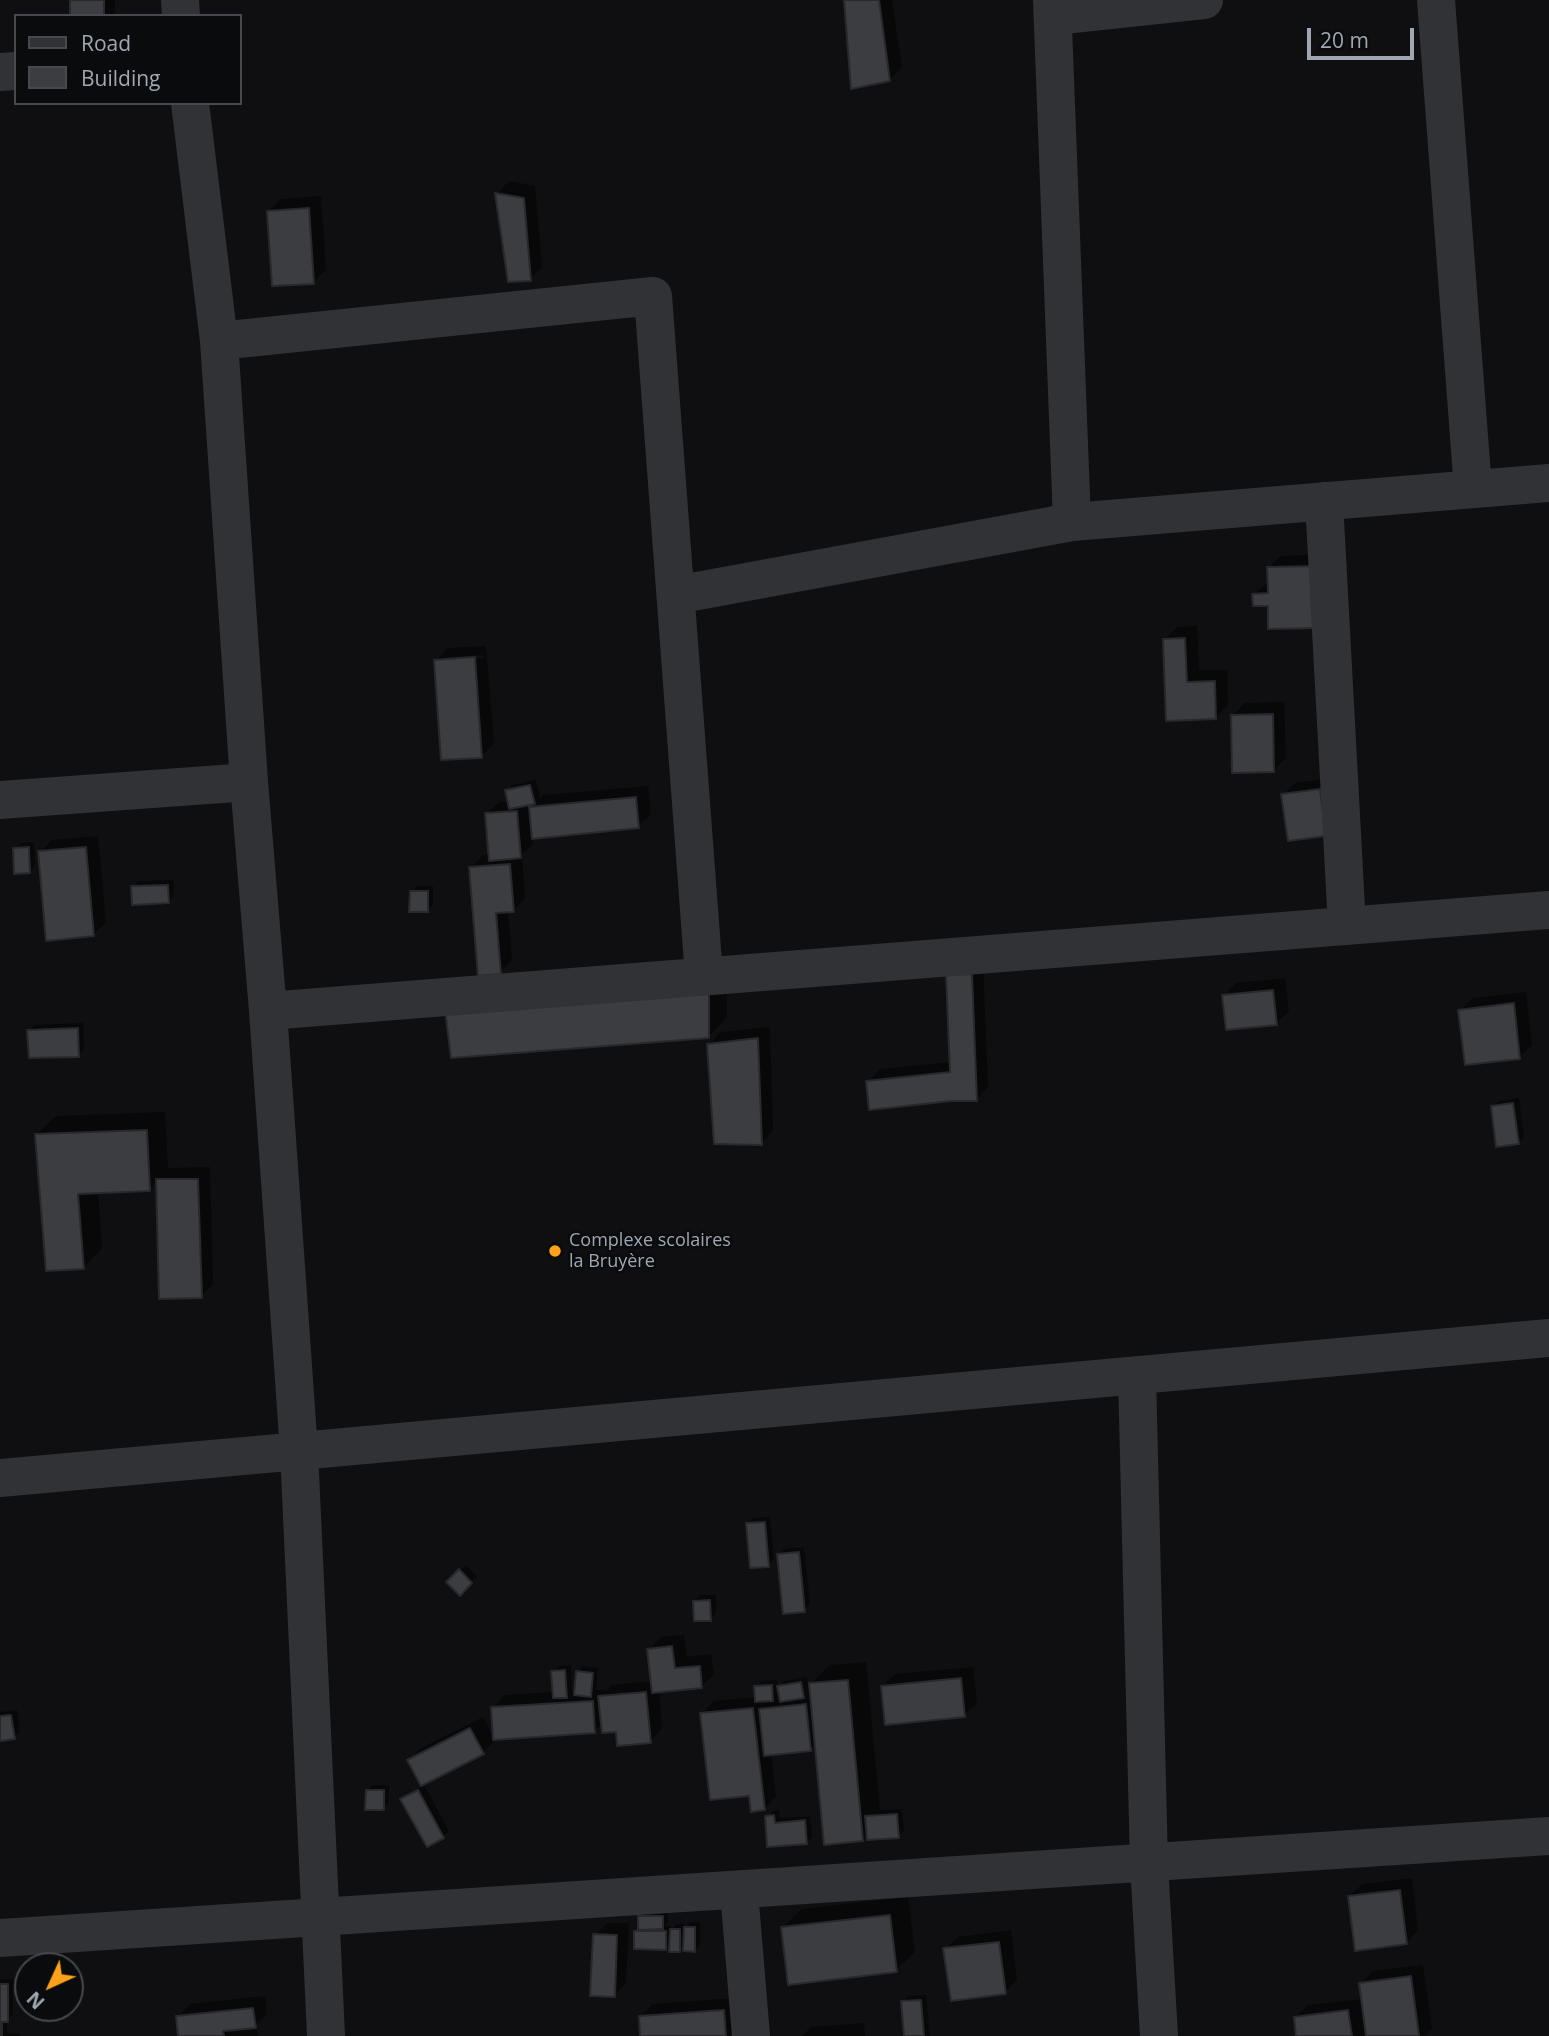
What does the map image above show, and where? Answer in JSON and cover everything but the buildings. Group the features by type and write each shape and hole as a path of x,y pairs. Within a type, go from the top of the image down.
{"street":[{"path":"1072,522 1053,8 1204,0"},
{"path":"1436,0 1473,489"},
{"path":"190,105 219,341 248,782 268,1011 299,1451 326,2036"},
{"path":"219,341 653,296 704,976"},
{"path":"676,595 1072,522 1549,483"},
{"path":"1324,501 1347,926"},
{"path":"0,800 248,782"},
{"path":"268,1011 1549,910"},
{"path":"0,1478 1549,1338"},
{"path":"1137,1375 1149,1864 1159,2036"},
{"path":"0,1938 1549,1836"},
{"path":"738,1891 751,2036"}],"place":[{"name":"Complexe scolaires la Bruyère","path":"555,1251"}]}
